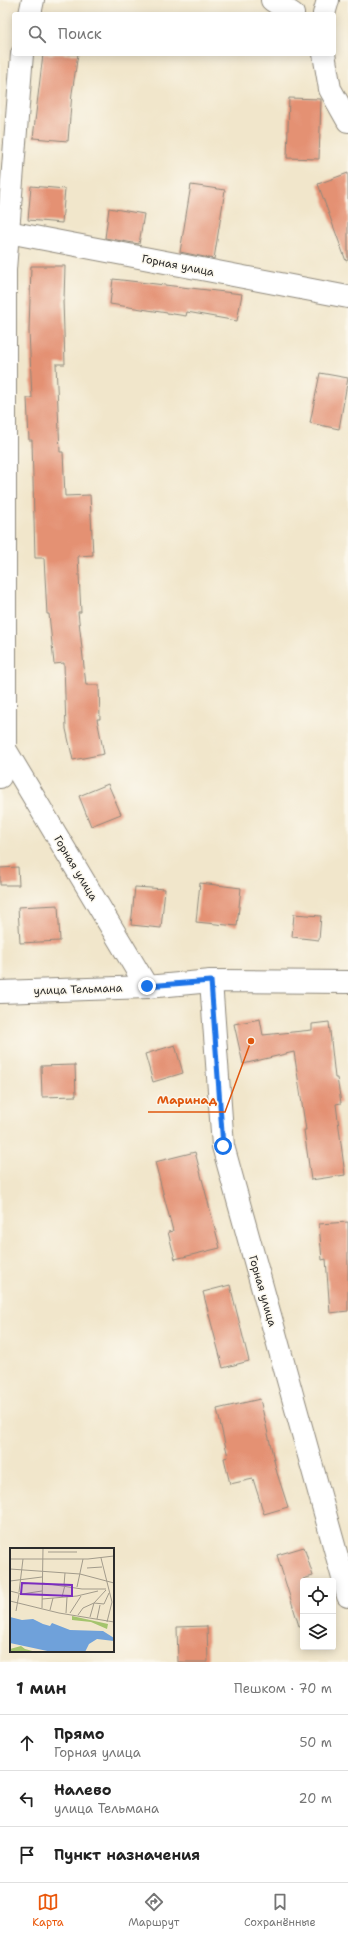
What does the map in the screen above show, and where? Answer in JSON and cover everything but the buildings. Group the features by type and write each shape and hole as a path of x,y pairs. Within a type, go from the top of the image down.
{"street":[{"path":"30,12 33,0"},
{"path":"272,0 290,12"},
{"path":"325,12 328,0"},
{"path":"0,777 6,749 3,270 8,232 22,56"},
{"path":"324,56 330,89 348,121"},
{"name":"Горная улица","path":"8,232 348,297"},
{"name":"Горная улица","path":"6,749 147,986"},
{"name":"Горная улица","path":"211,981 223,1146 348,1596"},
{"name":"улица Тельмана","path":"0,992 147,986 211,981 348,982"}],"place":[{"name":"Маринад","path":"251,1041"}],"route":[{"path":"147,986 211,981 223,1146"}]}
